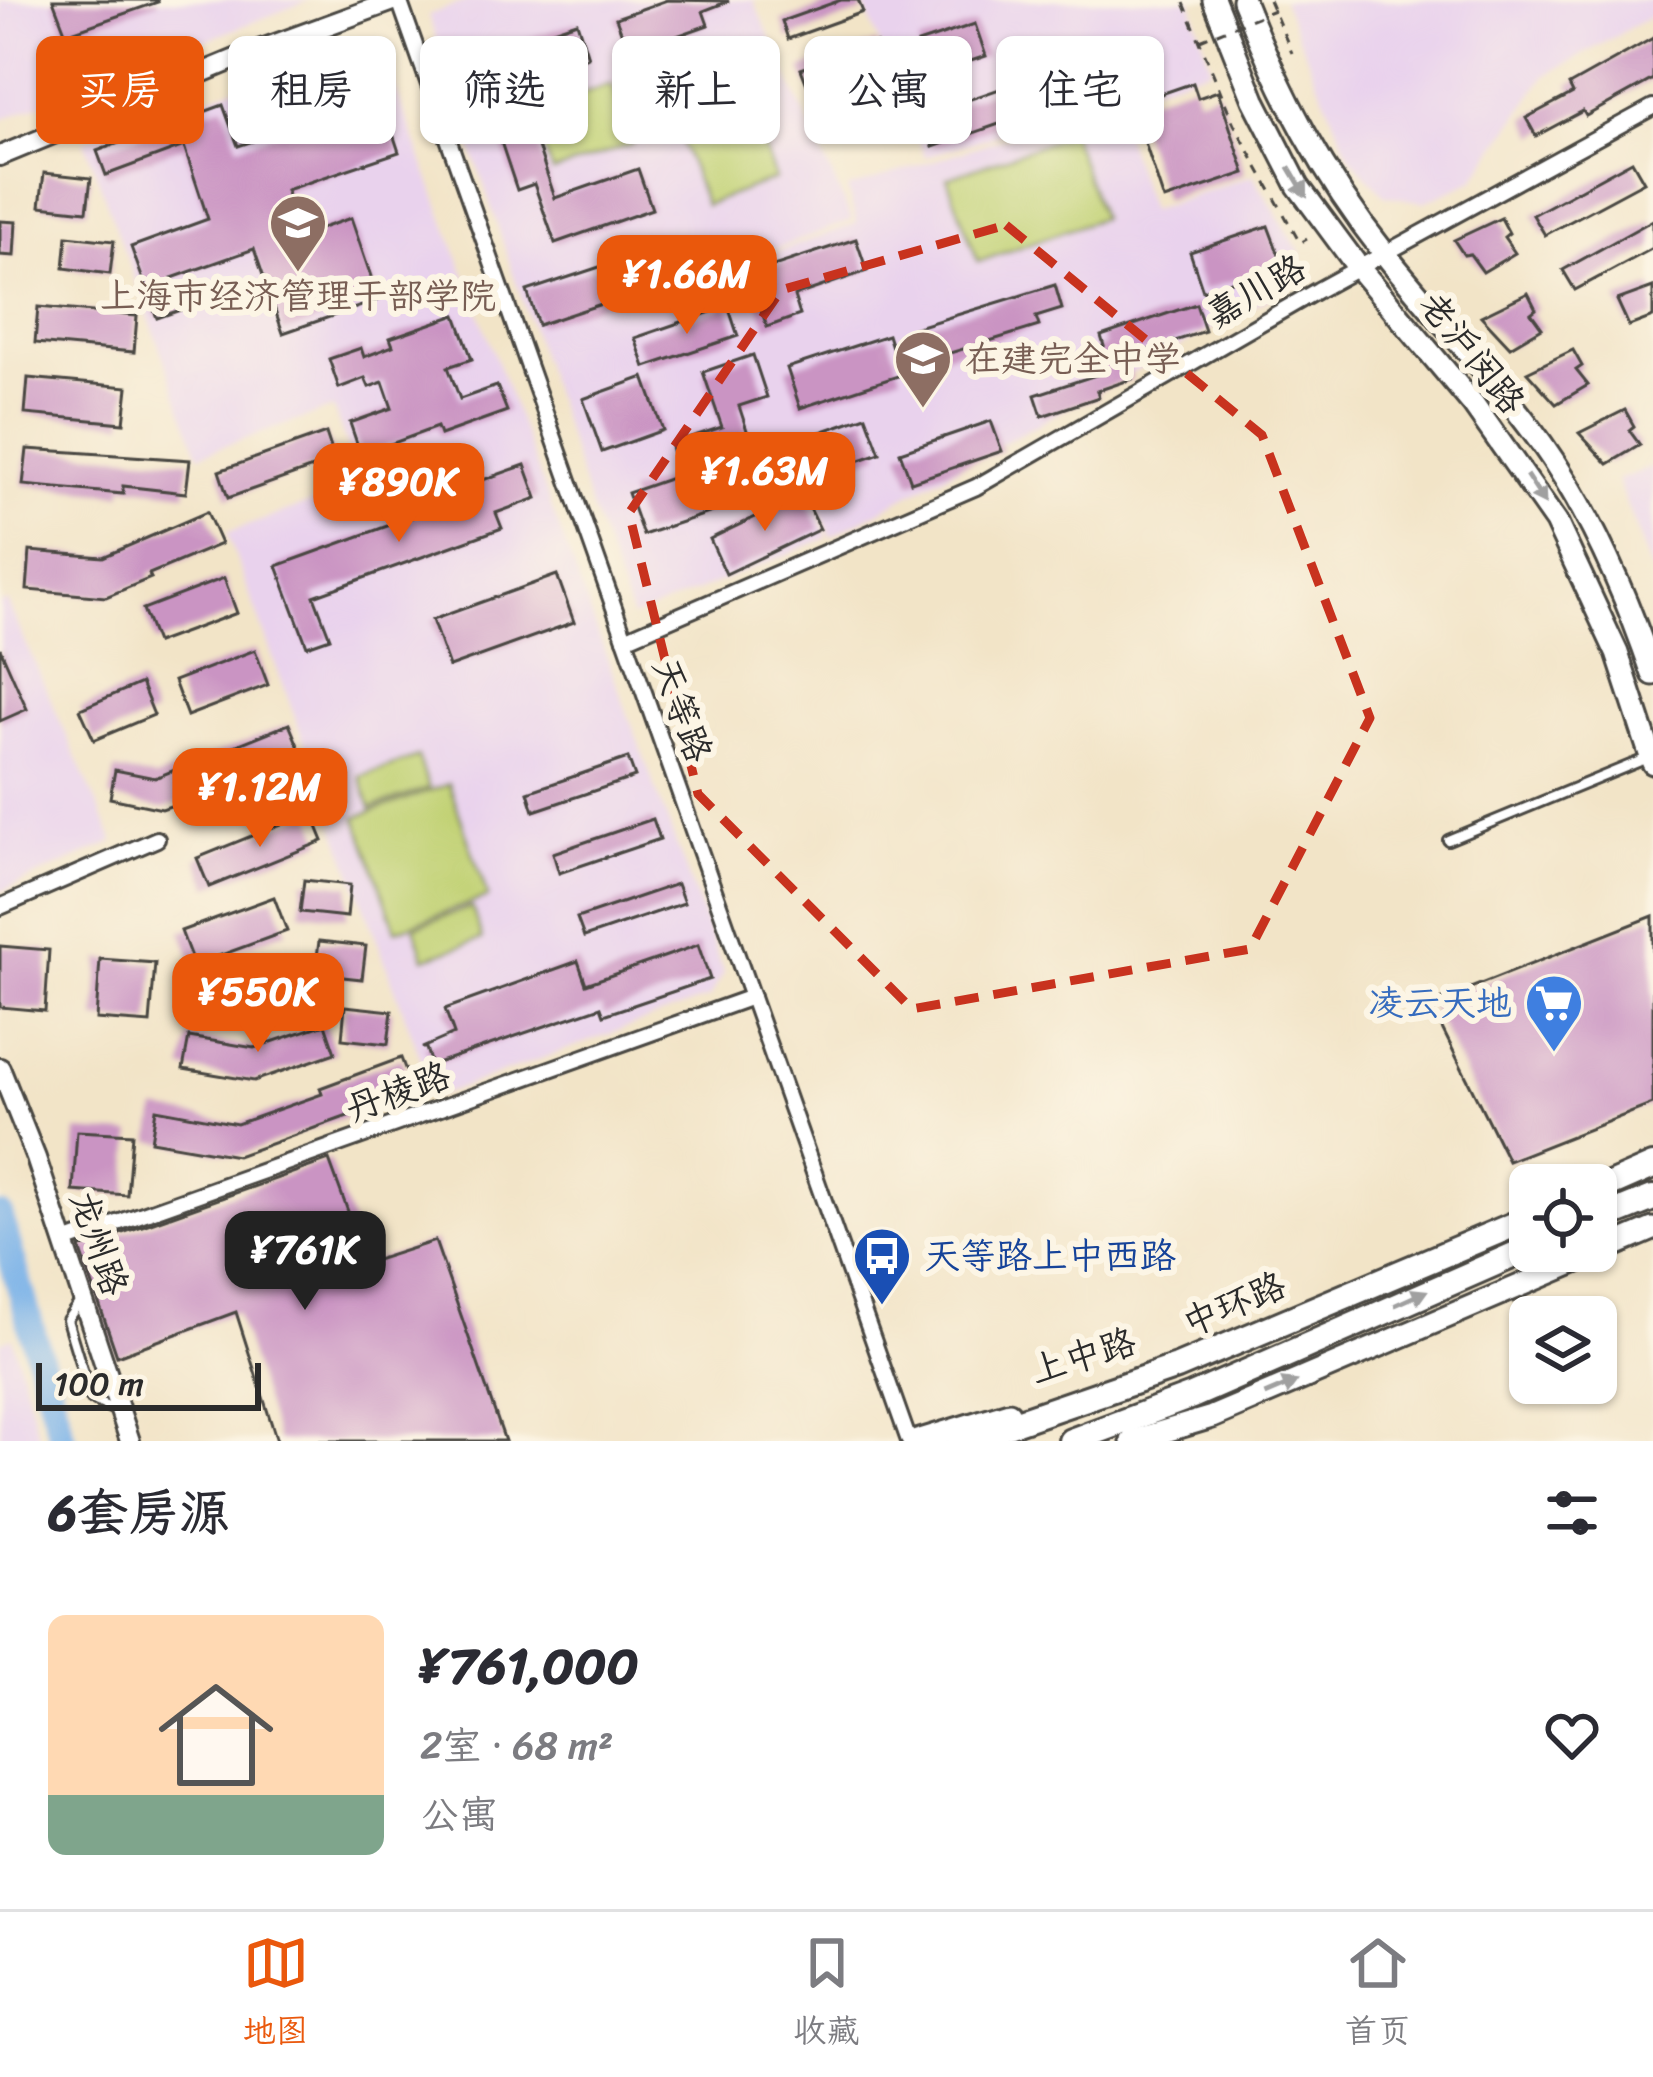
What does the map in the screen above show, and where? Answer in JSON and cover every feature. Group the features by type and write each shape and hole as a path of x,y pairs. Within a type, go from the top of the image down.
{"highway":[{"path":"1617,1179 1653,1164"},
{"path":"1617,1213 1653,1198"},
{"name":"中环路","path":"961,1441 1177,1367 1509,1225"},
{"name":"中环路","path":"1071,1441 1192,1396 1509,1257"}],"main road":[{"name":"老沪闵路","path":"1214,0 1254,100 1298,186 1518,462 1556,522 1617,653 1652,759"},
{"name":"老沪闵路","path":"1243,0 1278,89 1326,171 1384,253 1496,385 1552,460 1615,576 1653,674"},
{"name":"上中路","path":"913,1441 1174,1363 1509,1225"},
{"path":"1132,1441 1212,1418 1653,1229"}],"street":[{"path":"0,156 240,57 398,0"},
{"name":"天等路","path":"398,0 913,1441"},
{"name":"嘉川路","path":"625,639 976,487 1358,267 1653,107"},
{"path":"0,907 158,839"},
{"name":"丹棱路","path":"64,1242 752,997"},
{"name":"龙州路","path":"0,1068 130,1441"}],"lane":[{"path":"1448,840 1652,759"}],"path":[{"path":"1269,0 1292,53"},
{"path":"1184,3 1234,124 1300,243 1307,239"},
{"path":"1200,40 1274,10"}],"highlighted area":[{"path":"1006,225 1262,435 1370,718 1250,949 912,1009 698,794 629,513 781,290"}],"shaded area":[{"path":"0,0 310,0 204,41 204,36 36,36 36,106 0,120"},
{"path":"469,0 753,0 769,36 612,36 612,144 780,144 780,60 804,113 804,144 818,144 852,220 725,268 766,371 728,270 857,223 847,189 996,140 1127,144 1149,211 1253,175 1301,254 1296,283 831,537 807,477 827,538 632,618 590,506 471,144 588,144 588,36 435,36 428,15"},
{"path":"862,0 1191,0 1211,68 1164,83 1164,36 996,36 996,135 972,142 972,36 876,36"},
{"path":"1282,0 1653,0 1653,15 1545,76 1474,180 1424,202 1384,195 1351,158"},
{"path":"396,89 724,973 709,998 435,1097 227,533 361,485 333,408 199,455 85,144 204,144 204,98 228,90 228,144 396,144"},
{"path":"920,144 967,144 925,157"},
{"path":"1653,467 1653,575 1617,480"},
{"path":"7,601 114,842 0,892 0,604"},
{"path":"12,1337 40,1441 0,1441 0,1342"}],"green space":[{"path":"612,84 612,144 633,144 552,172 542,144 588,144 588,92"},
{"path":"682,144 762,144 775,179 705,205"},
{"path":"1043,144 1075,144 1101,218 978,262 947,178"},
{"path":"418,757 429,788 371,808 360,777"},
{"path":"449,784 488,897 396,930 356,817"},
{"path":"472,907 482,939 425,958 414,927"}],"building":[{"path":"53,0 157,0 158,2 66,34"},
{"path":"667,0 729,1 703,11 708,25 677,36 623,36 616,18"},
{"path":"841,0 858,0 863,12 788,39 782,21"},
{"path":"577,22 581,36 535,36"},
{"path":"975,24 986,56 972,61 972,36 939,36"},
{"path":"1653,38 1653,79 1586,116 1583,111 1536,136 1526,118 1573,93 1569,85"},
{"path":"1193,83 1198,98 1218,91 1245,173 1164,200 1145,144 1164,144 1164,93"},
{"path":"996,90 996,125 972,133 972,99"},
{"path":"223,105 228,144 396,143 399,152 286,190 301,235 351,218 379,300 283,333 254,249 172,278 183,309 157,318 131,247 208,219 184,146 106,175 97,151 116,144 204,144 204,112"},
{"path":"502,144 537,144 555,198 638,169 652,209 555,243 534,184 517,190"},
{"path":"1632,161 1644,182 1545,235 1533,215"},
{"path":"44,173 91,178 87,211 40,206"},
{"path":"1501,218 1509,233 1504,237 1515,253 1483,272 1454,240"},
{"path":"1653,220 1653,248 1575,290 1563,270"},
{"path":"0,221 16,222 14,256 0,255"},
{"path":"1268,226 1282,263 1203,291 1190,252"},
{"path":"67,236 114,241 110,274 64,268"},
{"path":"856,239 867,271 794,296 800,315 767,327 749,274"},
{"path":"663,246 674,280 538,325 527,291"},
{"path":"1055,285 1062,309 1036,317 1039,326 924,361 914,328"},
{"path":"1653,287 1653,317 1629,326 1617,300"},
{"path":"1528,293 1536,309 1531,313 1542,328 1510,347 1481,316"},
{"path":"1196,304 1205,331 1125,358 1132,379 1097,391 1099,397 1042,416 1035,395 1102,373 1094,350 1104,346 1101,336"},
{"path":"728,306 738,336 645,367 635,338"},
{"path":"38,307 137,316 134,352 35,343"},
{"path":"456,315 472,359 448,367 460,399 497,386 507,411 440,435 437,427 361,455 350,423 392,408 383,382 369,387 365,378 339,388 329,359 361,348 364,357 393,346 390,338"},
{"path":"888,335 901,375 800,408 787,368"},
{"path":"1573,350 1582,366 1576,370 1588,385 1556,404 1527,372"},
{"path":"753,355 767,397 739,406 756,458 703,476 715,511 643,535 628,493 680,475 670,444 722,427 703,372"},
{"path":"644,377 663,430 602,452 583,399"},
{"path":"28,378 128,387 124,423 25,414"},
{"path":"1625,410 1634,426 1629,430 1640,445 1608,464 1579,433"},
{"path":"866,416 880,453 826,472 812,435"},
{"path":"991,421 1002,451 911,482 900,452"},
{"path":"326,433 335,460 228,498 219,471"},
{"path":"27,449 190,460 186,493 123,486 123,494 23,485"},
{"path":"525,465 537,498 496,513 502,528 314,596 330,638 307,646 277,566 470,496 466,486"},
{"path":"803,494 820,529 726,574 710,539"},
{"path":"207,512 221,544 149,574 151,578 106,597 27,590 30,551 103,557"},
{"path":"557,575 574,622 449,667 432,620"},
{"path":"224,578 237,613 156,643 143,609"},
{"path":"0,648 27,709 0,721"},
{"path":"255,650 268,685 187,716 174,681"},
{"path":"141,683 154,715 94,740 80,709"},
{"path":"289,724 302,755 242,781 162,809 110,798 115,770 155,778"},
{"path":"628,758 635,777 534,811 528,792"},
{"path":"311,812 323,841 209,887 197,858"},
{"path":"653,819 660,839 559,873 553,853"},
{"path":"304,880 350,885 347,917 300,912"},
{"path":"677,884 684,903 584,937 577,918"},
{"path":"274,897 287,931 194,965 181,931"},
{"name":"凌云天地","path":"1653,916 1653,1104 1508,1161 1430,1004"},
{"path":"319,941 366,946 362,979 315,974"},
{"path":"698,945 710,979 604,1015 601,1007 431,1065 422,1048 454,1034 445,1009 578,961 586,984"},
{"path":"0,946 49,950 45,1011 0,1007"},
{"path":"100,959 155,963 150,1023 96,1019"},
{"path":"267,967 279,999 218,1021 206,989"},
{"path":"345,1006 392,1011 388,1044 342,1039"},
{"path":"325,1024 335,1053 254,1081 183,1069 189,1037 254,1048"},
{"path":"401,1058 414,1092 237,1156 151,1141 156,1109 237,1124 322,1094 320,1088"},
{"path":"77,1131 132,1134 127,1195 73,1191"},
{"path":"329,1160 367,1263 435,1241 505,1441 277,1441 236,1312 117,1356 80,1248"}],"waterway":[{"path":"0,1216 63,1441"}],"place":[{"name":"上海市经济管理干部学院","path":"298,274"},
{"name":"在建完全中学","path":"923,410"},
{"name":"凌云天地","path":"1554,1054"},
{"name":"天等路上中西路","path":"882,1307"}]}
